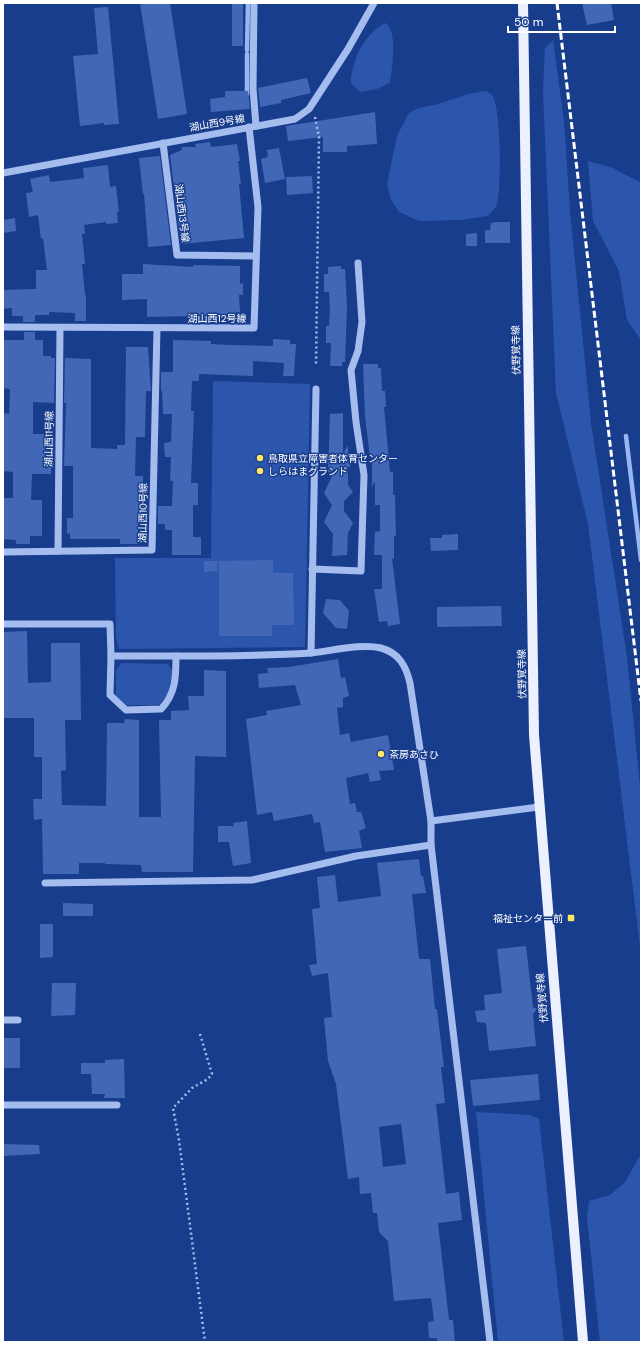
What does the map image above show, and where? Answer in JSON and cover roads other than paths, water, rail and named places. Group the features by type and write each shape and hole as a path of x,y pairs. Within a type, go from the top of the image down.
{"main road":[{"name":"伏野覚寺線","path":"523,3 534,735 583,1342"}],"street":[{"name":"湖山西12号線","path":"3,327 254,328 258,206 253,126 254,3"},
{"name":"湖山西9号線","path":"3,173 295,119 310,107 348,49 374,3"},
{"name":"湖山西13号線","path":"163,143 177,255 256,256"},
{"path":"312,569 361,571 364,475 356,422 352,370 358,351 362,322 358,263"},
{"name":"湖山西11号線","path":"58,551 60,328"},
{"name":"湖山西10号線","path":"3,552 152,550 157,328"},
{"path":"311,653 316,389"},
{"path":"3,624 110,624 110,695 126,710 161,709 168,702 173,692 176,656"},
{"path":"111,656 195,656 311,653 367,647 380,648 393,654 401,660 407,671 410,683 431,820 431,845 490,1342"},
{"path":"431,820 539,808"},
{"path":"45,883 252,880 356,856 431,845"},
{"path":"3,1020 18,1020"},
{"path":"3,1105 117,1105"}],"waterway":[{"path":"247,50 248,3"},
{"path":"247,54 247,94"},
{"path":"626,436 641,560"}],"railway":[{"path":"557,3 641,701"}],"place":[{"name":"鳥取県立障害者体育センター","path":"260,458"},
{"name":"しらはまグランド","path":"260,471"},
{"name":"茶房あさひ","path":"381,754"},
{"name":"福祉センター前","path":"571,918"}]}
